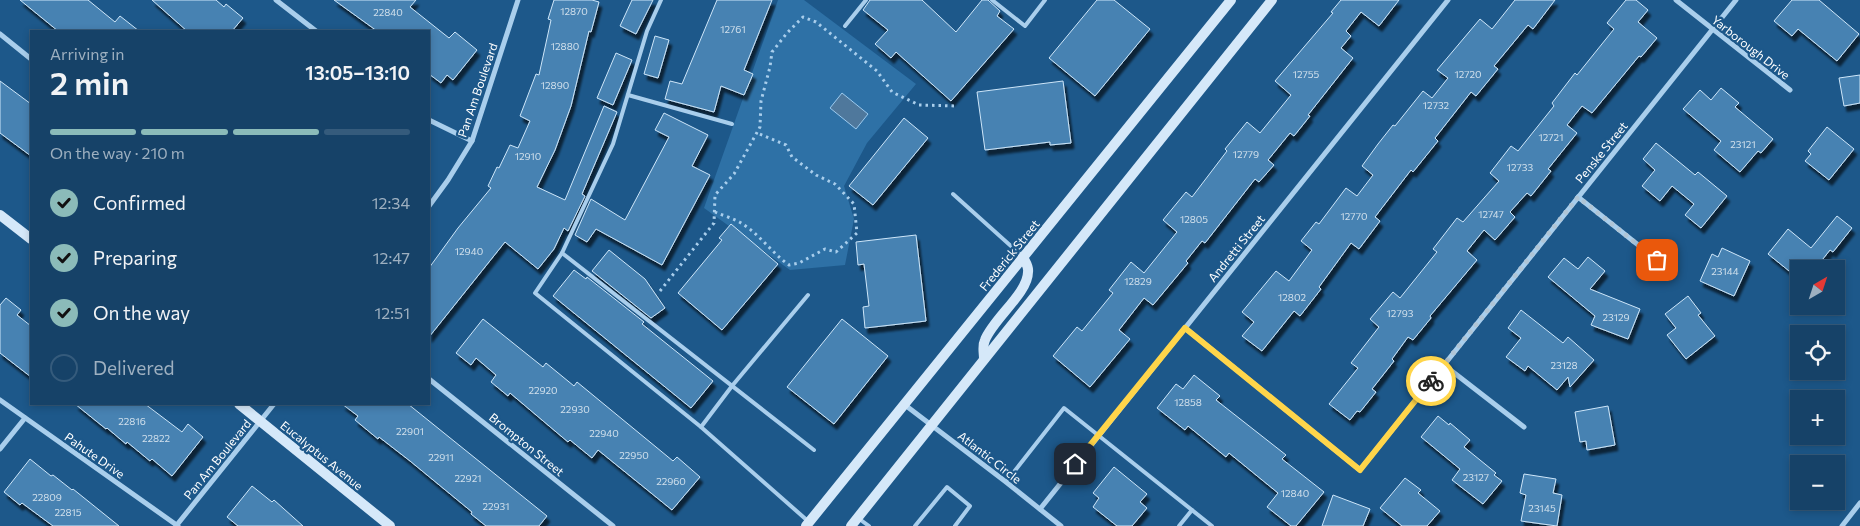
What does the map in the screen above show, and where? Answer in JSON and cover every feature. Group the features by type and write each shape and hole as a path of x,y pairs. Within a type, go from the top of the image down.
{"main road":[{"name":"Frederick Street","path":"809,525 1231,0"},
{"path":"855,522 1272,0"},
{"path":"0,214 30,238"},
{"path":"984,359 983,346 987,335 1027,279 1028,268 1023,257"},
{"name":"Eucalyptus Avenue","path":"240,405 390,526"}],"street":[{"path":"276,0 315,30"},
{"name":"Pan Am Boulevard","path":"430,205 472,141 518,0"},
{"name":"Andretti Street","path":"1040,509 1448,0"},
{"name":"Yarborough Drive","path":"1676,0 1790,90"},
{"name":"Penske Street","path":"1185,328 1360,470 1736,0"},
{"path":"0,34 30,58"},
{"path":"430,120 472,141"},
{"path":"1578,197 1657,260"},
{"path":"1444,365 1524,427"},
{"name":"Brompton Street","path":"430,379 613,526"},
{"name":"Pahute Drive","path":"0,400 177,526"},
{"name":"Pan Am Boulevard","path":"177,526 273,405"},
{"name":"Atlantic Circle","path":"905,405 932,424 1061,526"},
{"path":"0,450 25,418"},
{"path":"1842,526 1860,503"}],"lane":[{"path":"661,0 647,31 613,144 562,253 534,293 700,427 809,525"},
{"path":"845,26 866,0"},
{"path":"992,0 1025,26 1045,0"},
{"path":"628,94 732,124"},
{"path":"953,194 1023,257"},
{"path":"562,253 814,450"},
{"path":"700,427 808,295"},
{"path":"1006,482 1064,408 1212,526"},
{"path":"915,526 947,487 970,506 955,526"},
{"path":"1179,526 1192,510"},
{"path":"855,522 869,526"}],"path":[{"path":"660,291 714,223 715,195 734,174 760,127 761,101 772,52 787,32 803,17 816,22 877,71 892,92 919,105 958,106"},
{"path":"715,212 743,224 789,265 799,263 825,249 836,252 856,234 854,204 835,184 816,175 792,157 786,145 757,133"}],"shaded area":[{"path":"778,0 804,0 916,84 867,143 844,186 854,219 845,265 790,270 704,208"},
{"path":"842,93 868,114 856,129 830,108"}],"building":[{"path":"20,0 88,0 115,22 120,16 138,30 57,30"},
{"path":"152,0 216,0 224,7 226,4 243,18 233,30 186,30"},
{"path":"334,0 416,0 410,7 449,38 455,32 477,50 453,80 447,75 441,83 430,75 430,30 376,30"},
{"path":"554,0 592,0 599,2 591,32 589,31 571,106 555,150 537,187 565,200 604,106 617,112 582,194 585,196 568,231 564,228 554,249 538,269 505,242 430,336 430,267 458,228 491,188 488,186 510,145 518,148 530,121 520,116 536,74 539,75 551,20 548,19"},
{"path":"632,0 653,0 636,34 620,26"},
{"path":"717,0 772,0 744,70 753,74 744,95 721,86 714,112 665,99 670,81 682,84"},
{"path":"870,0 922,0 956,32 982,0 988,0 1000,11 997,16 1014,29 951,101 896,52 891,58 875,44 888,30 863,10"},
{"path":"1097,0 1114,0 1150,29 1095,96 1049,58"},
{"path":"1341,0 1399,0 1379,26 1361,12 1346,31 1351,36 1341,48 1353,58 1308,115 1310,116 1294,136 1290,133 1268,160 1274,165 1259,182 1255,179 1205,243 1202,241 1186,261 1188,263 1153,305 1144,298 1119,330 1130,339 1090,387 1053,356 1077,327 1082,331 1113,293 1109,290 1131,262 1144,273 1177,232 1163,220 1186,192 1192,197 1227,151 1225,149 1247,122 1260,133 1291,95 1275,81 1333,13 1331,12"},
{"path":"1515,0 1555,0 1533,29 1528,25 1494,66 1498,69 1476,96 1471,92 1435,138 1438,141 1413,172 1411,170 1375,217 1380,221 1359,249 1351,243 1319,287 1321,289 1300,316 1294,311 1262,351 1242,336 1254,322 1242,312 1276,271 1289,281 1312,250 1301,241 1316,222 1319,224 1346,188 1357,196 1373,175 1362,166 1378,144 1423,91 1432,98 1448,78 1437,70 1480,19 1492,29"},
{"path":"1626,0 1636,0 1648,10 1638,22 1657,38 1641,57 1639,56 1592,113 1582,106 1567,125 1577,133 1548,169 1551,171 1531,196 1527,193 1510,212 1515,217 1495,240 1484,230 1467,251 1477,260 1430,316 1431,318 1413,340 1408,337 1392,359 1394,361 1372,389 1376,392 1360,412 1357,411 1350,420 1329,404 1358,368 1351,363 1379,327 1370,319 1393,292 1400,298 1437,252 1433,249 1457,218 1463,222 1499,181 1490,173 1511,146 1518,151 1554,106 1552,103 1575,73 1577,75 1614,29 1607,23"},
{"path":"1792,0 1819,0 1859,34 1837,61 1798,29 1792,36 1774,21"},
{"path":"655,36 669,40 658,78 644,74"},
{"path":"616,53 632,60 613,105 597,98"},
{"path":"1860,75 1860,103 1844,106 1839,78"},
{"path":"0,81 30,103 30,155 0,133"},
{"path":"1063,81 1071,143 1050,145 1050,142 985,150 977,92"},
{"path":"1721,88 1739,103 1735,107 1773,139 1761,153 1758,151 1740,172 1714,150 1721,141 1683,109 1700,90 1711,100"},
{"path":"664,113 708,135 692,166 710,175 662,265 596,229 587,242 575,235 591,199 625,220 669,137 655,130"},
{"path":"904,118 928,138 873,205 849,186"},
{"path":"1827,127 1854,149 1829,180 1805,161 1811,154 1808,151"},
{"path":"1656,143 1695,175 1698,172 1727,196 1701,228 1685,215 1694,204 1672,186 1660,201 1642,186 1655,170 1643,159"},
{"path":"1837,216 1852,228 1833,252 1830,250 1822,260 1790,260 1790,272 1768,254 1788,229 1811,248"},
{"path":"731,224 778,264 722,330 678,293 722,240 719,238"},
{"path":"916,235 926,321 865,328 863,307 869,306 864,264 858,265 856,242"},
{"path":"1722,248 1750,261 1734,296 1700,281 1712,254 1718,257"},
{"path":"609,250 645,279 665,308 651,318 592,271"},
{"path":"1588,257 1605,271 1590,289 1640,309 1628,339 1591,325 1595,316 1548,277 1564,258 1578,269"},
{"path":"574,270 586,279 587,277 644,322 642,324 713,381 691,408 553,296"},
{"path":"1688,296 1701,313 1698,315 1715,336 1686,359 1667,335 1676,328 1665,314"},
{"path":"6,298 21,310 17,315 30,325 30,376 0,353 0,305"},
{"path":"1521,310 1563,343 1568,337 1594,360 1570,387 1568,377 1557,390 1528,366 1525,371 1506,357 1521,338 1508,328"},
{"path":"483,319 543,367 546,363 574,386 577,382 673,461 677,457 700,477 672,510 598,450 592,458 570,440 568,442 510,393 508,396 491,382 496,375 476,358 471,365 456,353"},
{"path":"842,319 888,356 834,424 787,387"},
{"path":"1194,375 1220,396 1216,400 1286,455 1282,459 1324,492 1296,526 1291,526 1267,507 1278,493 1229,453 1226,457 1188,426 1185,430 1157,408 1176,384 1183,389"},
{"path":"76,405 146,405 182,432 188,424 203,437 172,476 152,459 150,461 127,442 126,444"},
{"path":"343,405 409,405 547,516 539,526 486,526 471,514 472,512 410,461 355,420 358,416"},
{"path":"1608,406 1615,445 1587,450 1586,441 1580,442 1575,412"},
{"path":"1438,416 1449,425 1450,423 1470,440 1464,447 1496,473 1494,475 1502,481 1483,504 1452,480 1460,469 1421,437"},
{"path":"30,459 51,476 53,475 73,489 119,526 53,526 22,503 20,505 4,492"},
{"path":"1114,467 1147,494 1140,502 1147,508 1132,526 1117,526 1093,507 1099,498 1093,493"},
{"path":"1524,474 1556,479 1553,493 1562,495 1557,526 1521,521 1526,495 1520,493"},
{"path":"1405,478 1421,490 1418,493 1440,511 1427,526 1402,526 1380,508"},
{"path":"252,486 272,502 274,500 303,526 238,526 227,517"},
{"path":"1333,495 1370,509 1363,526 1322,526"}],"way so far":[{"path":"1431,381 1578,197 1657,260"}],"route":[{"path":"1075,464 1185,328 1360,470 1431,381"}]}
